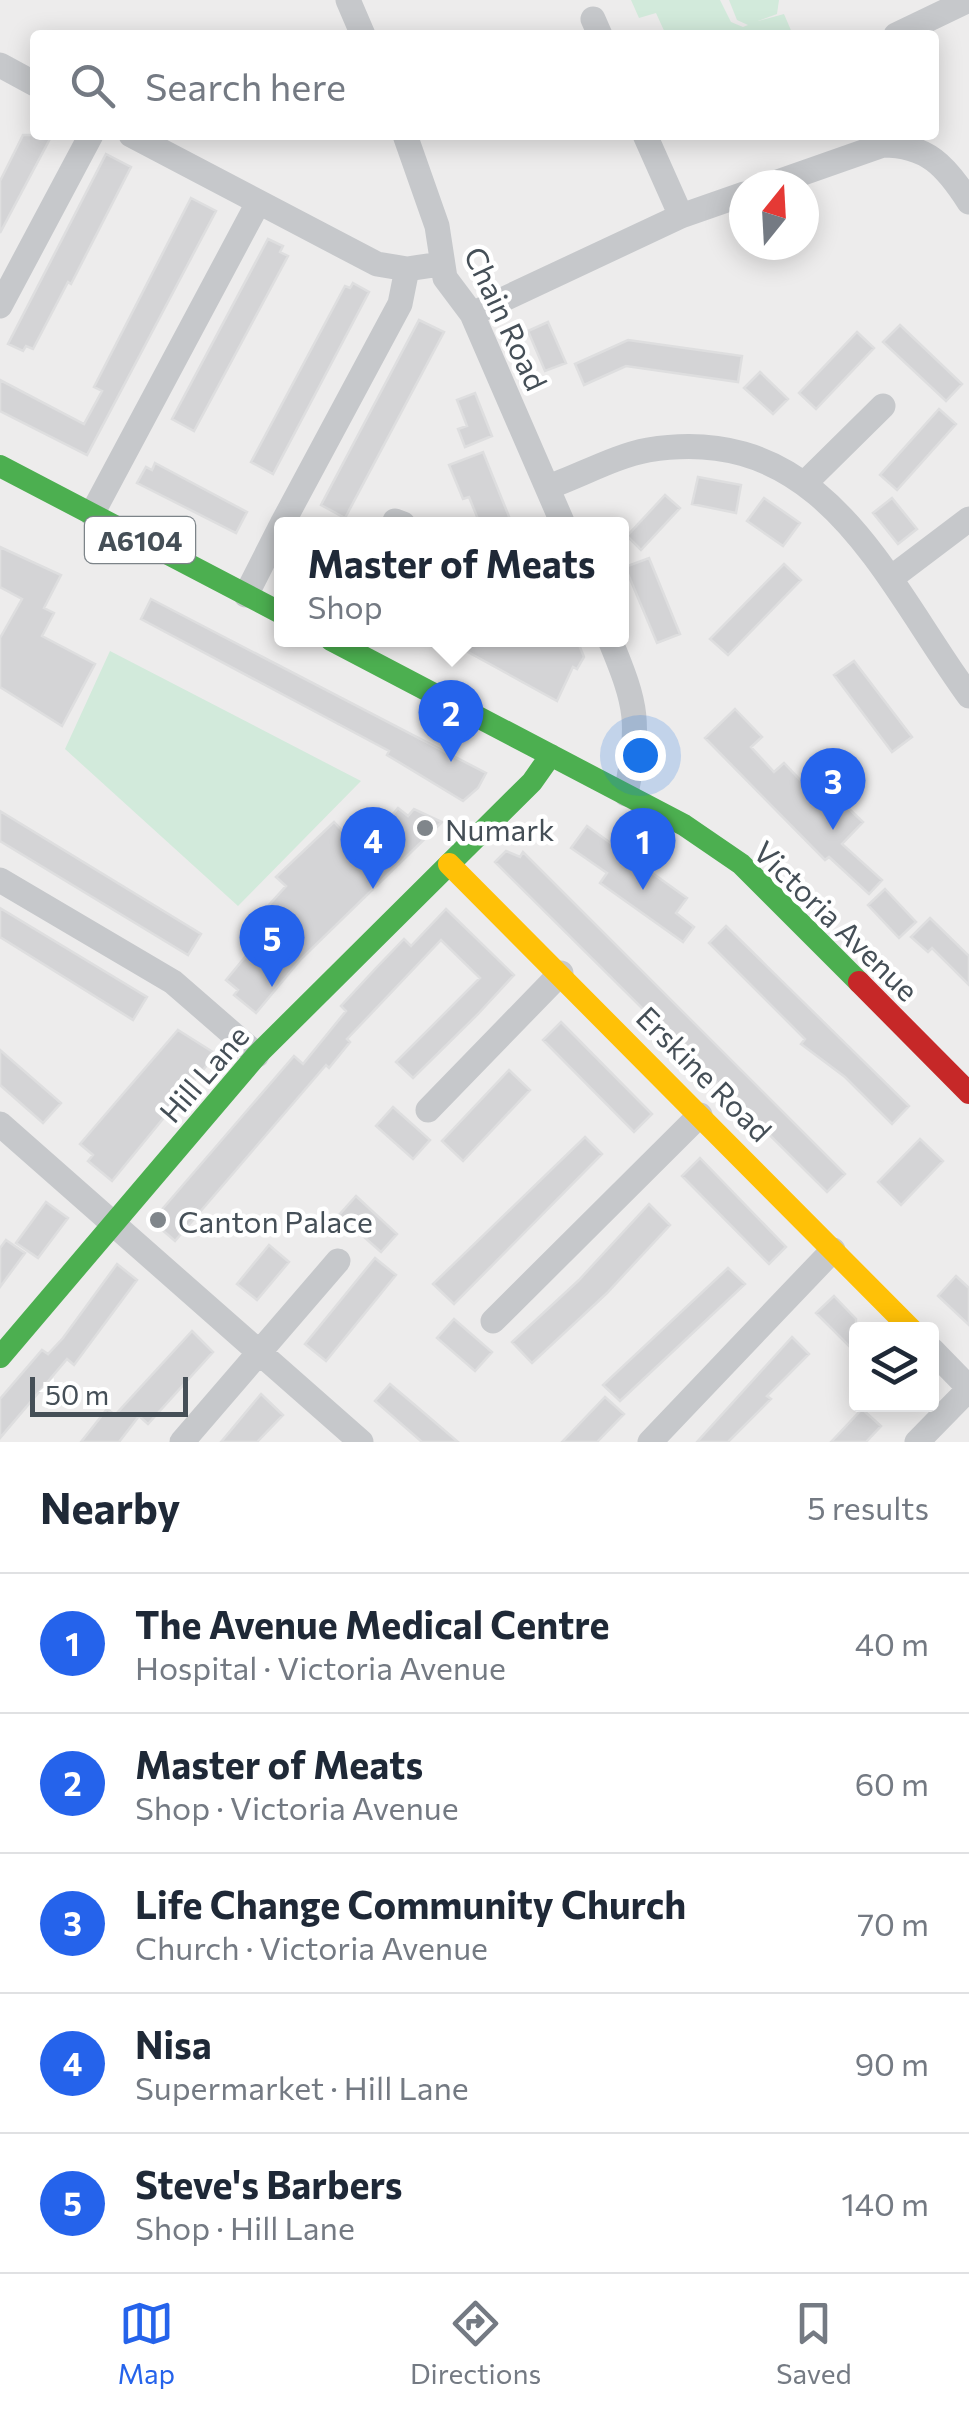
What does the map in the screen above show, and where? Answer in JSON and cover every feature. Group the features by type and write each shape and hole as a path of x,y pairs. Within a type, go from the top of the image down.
{"street":[{"path":"348,0 361,30"},
{"path":"909,30 962,10"},
{"path":"0,65 30,81"},
{"path":"0,306 88,140"},
{"path":"140,140 377,264 407,269 441,264"},
{"name":"Chain Road","path":"407,140 438,226 441,264 472,314 560,517"},
{"path":"647,140 681,216"},
{"path":"801,170 859,143 917,148 944,166 969,202"},
{"path":"472,314 681,216 729,199"},
{"path":"92,514 258,203"},
{"path":"285,517 400,304 407,269"},
{"path":"804,483 883,406"},
{"path":"548,487 647,450 716,448 772,461 828,502 891,578 969,696"},
{"name":"A6104","path":"0,466 274,609"},
{"path":"891,578 969,519"},
{"path":"246,595 274,539"},
{"name":"Victoria Avenue","path":"344,647 684,825 741,864 969,1093"},
{"path":"613,647 635,702 635,746 626,794"},
{"name":"Hill Lane","path":"0,1357 256,1055 532,782 551,756"},
{"name":"Erskine Road","path":"450,864 904,1322"},
{"path":"0,880 173,982 256,1055"},
{"path":"428,1110 561,974"},
{"path":"493,1321 700,1115"},
{"path":"0,1124 361,1442"},
{"path":"650,1442 833,1250"},
{"path":"182,1442 338,1261"},
{"path":"918,1442 969,1389 939,1357"}],"green space":[{"path":"631,0 720,0 731,22 743,27 748,25 737,20 729,0 779,0 777,14 758,21 784,14 791,30 664,30 656,13 639,18"},
{"path":"110,651 361,781 238,906 65,749"}],"building":[{"path":"23,135 30,135 30,140 49,140 0,233 0,181"},
{"path":"106,154 131,167 71,284 68,282 33,349 26,346 23,351 8,344"},
{"path":"191,198 216,211 87,455 0,411 0,380 84,424 102,391 94,387"},
{"path":"268,239 283,246 280,252 288,256 194,431 172,419"},
{"path":"353,283 369,292 273,474 251,462 345,286 350,288"},
{"path":"419,320 444,332 346,517 321,505"},
{"path":"548,322 566,363 545,371 528,331"},
{"path":"900,325 962,384 946,401 883,342"},
{"path":"857,332 874,348 816,409 799,393"},
{"path":"628,340 742,356 738,382 626,366 584,385 575,364"},
{"path":"760,372 788,399 773,414 744,388"},
{"path":"475,393 492,436 465,447 458,429 467,426 457,400"},
{"path":"939,409 956,424 897,490 880,475"},
{"path":"483,452 509,517 477,517 469,497 463,499 449,465"},
{"path":"155,463 247,512 236,533 137,483 146,467 152,470"},
{"path":"698,477 741,485 736,513 692,504"},
{"path":"665,495 680,508 641,550 629,534"},
{"path":"764,498 800,523 783,546 747,521"},
{"path":"892,498 917,529 898,544 873,513"},
{"path":"0,547 61,575 44,608 54,613 42,636 95,664 62,726 0,687 0,638 22,599 0,587"},
{"path":"649,558 680,634 657,643 629,576 629,566"},
{"path":"784,564 801,580 728,655 710,639"},
{"path":"151,599 486,773 478,788 463,801 387,755 389,751 141,619"},
{"path":"459,647 580,647 584,657 577,669 573,667 557,701"},
{"path":"854,661 912,737 892,752 834,675"},
{"path":"735,709 762,737 751,747 774,772 784,763 829,810 839,799 863,822 842,844 882,880 869,894 829,857 825,860 705,738"},
{"path":"398,808 408,816 414,809 442,822 301,959 256,1013 234,995 238,990 226,980 269,928 257,918 286,886 276,877 334,822 353,842 375,819 382,827"},
{"path":"0,811 201,934 188,955 0,841"},
{"path":"587,826 687,898 676,913 694,927 683,942 600,883 607,873 571,848"},
{"path":"506,851 520,857 523,852 845,1174 827,1192 495,862"},
{"path":"885,889 916,922 899,938 868,905"},
{"path":"0,908 147,997 133,1020 0,937"},
{"path":"446,909 514,975 478,1014 413,1078 396,1062 480,978 441,940 347,1039 350,1042 329,1068 326,1065 175,1241 152,1221 294,1056 303,1064 346,1011 341,1006 376,968 404,939 411,946"},
{"path":"930,918 969,956 969,985 932,948 928,952 911,937"},
{"path":"726,926 909,1106 892,1124 845,1077 801,1044 805,1039 709,943"},
{"path":"561,1022 652,1114 634,1132 543,1040"},
{"path":"178,1030 216,1054 112,1181 88,1161 93,1155 80,1144"},
{"path":"0,1050 61,1103 43,1123 0,1085"},
{"path":"509,1070 530,1090 463,1161 442,1141"},
{"path":"393,1107 430,1140 413,1159 376,1126"},
{"path":"585,1137 602,1154 454,1304 433,1284"},
{"path":"920,1139 943,1161 901,1205 878,1182"},
{"path":"700,1158 786,1247 769,1264 682,1176"},
{"path":"356,1196 397,1234 381,1252 339,1215"},
{"path":"46,1202 68,1218 38,1258 16,1243"},
{"path":"649,1204 670,1225 607,1293 532,1363 512,1342 579,1280"},
{"path":"6,1240 25,1253 0,1287 0,1248"},
{"path":"269,1245 289,1262 257,1300 237,1284"},
{"path":"375,1258 396,1275 326,1361 305,1344"},
{"path":"117,1264 137,1280 74,1365 67,1359 0,1438 0,1399 42,1350 48,1354 63,1338"},
{"path":"728,1268 745,1284 620,1401 603,1385"},
{"path":"956,1276 969,1288 969,1325 938,1296"},
{"path":"834,1296 856,1319 849,1322 849,1346 816,1313"},
{"path":"454,1319 492,1352 475,1371 437,1338"},
{"path":"192,1331 213,1352 148,1424 139,1416 119,1442 81,1442 107,1409 115,1415"},
{"path":"792,1337 809,1354 767,1396 771,1399 728,1442 697,1442"},
{"path":"390,1384 458,1442 422,1442 375,1401"},
{"path":"261,1394 283,1415 257,1442 221,1442"},
{"path":"605,1397 624,1414 597,1442 562,1442"},
{"path":"859,1412 865,1412 881,1426 866,1442 831,1442"}],"traffic: fast":[{"path":"0,466 274,609"},
{"path":"344,647 684,825 741,864 859,982"},
{"path":"0,1357 257,1055 532,782 551,755"}],"traffic: slow":[{"path":"449,864 904,1322"}],"traffic: jam":[{"path":"859,982 969,1093"}],"place":[{"name":"Master of Meats","path":"451,762"},
{"name":"Numark","path":"425,828"},
{"name":"Life Change Community Church","path":"833,830"},
{"name":"Nisa","path":"373,889"},
{"name":"The Avenue Medical Centre","path":"643,890"},
{"name":"Steve's Barbers","path":"272,987"},
{"name":"Canton Palace","path":"158,1220"}]}
